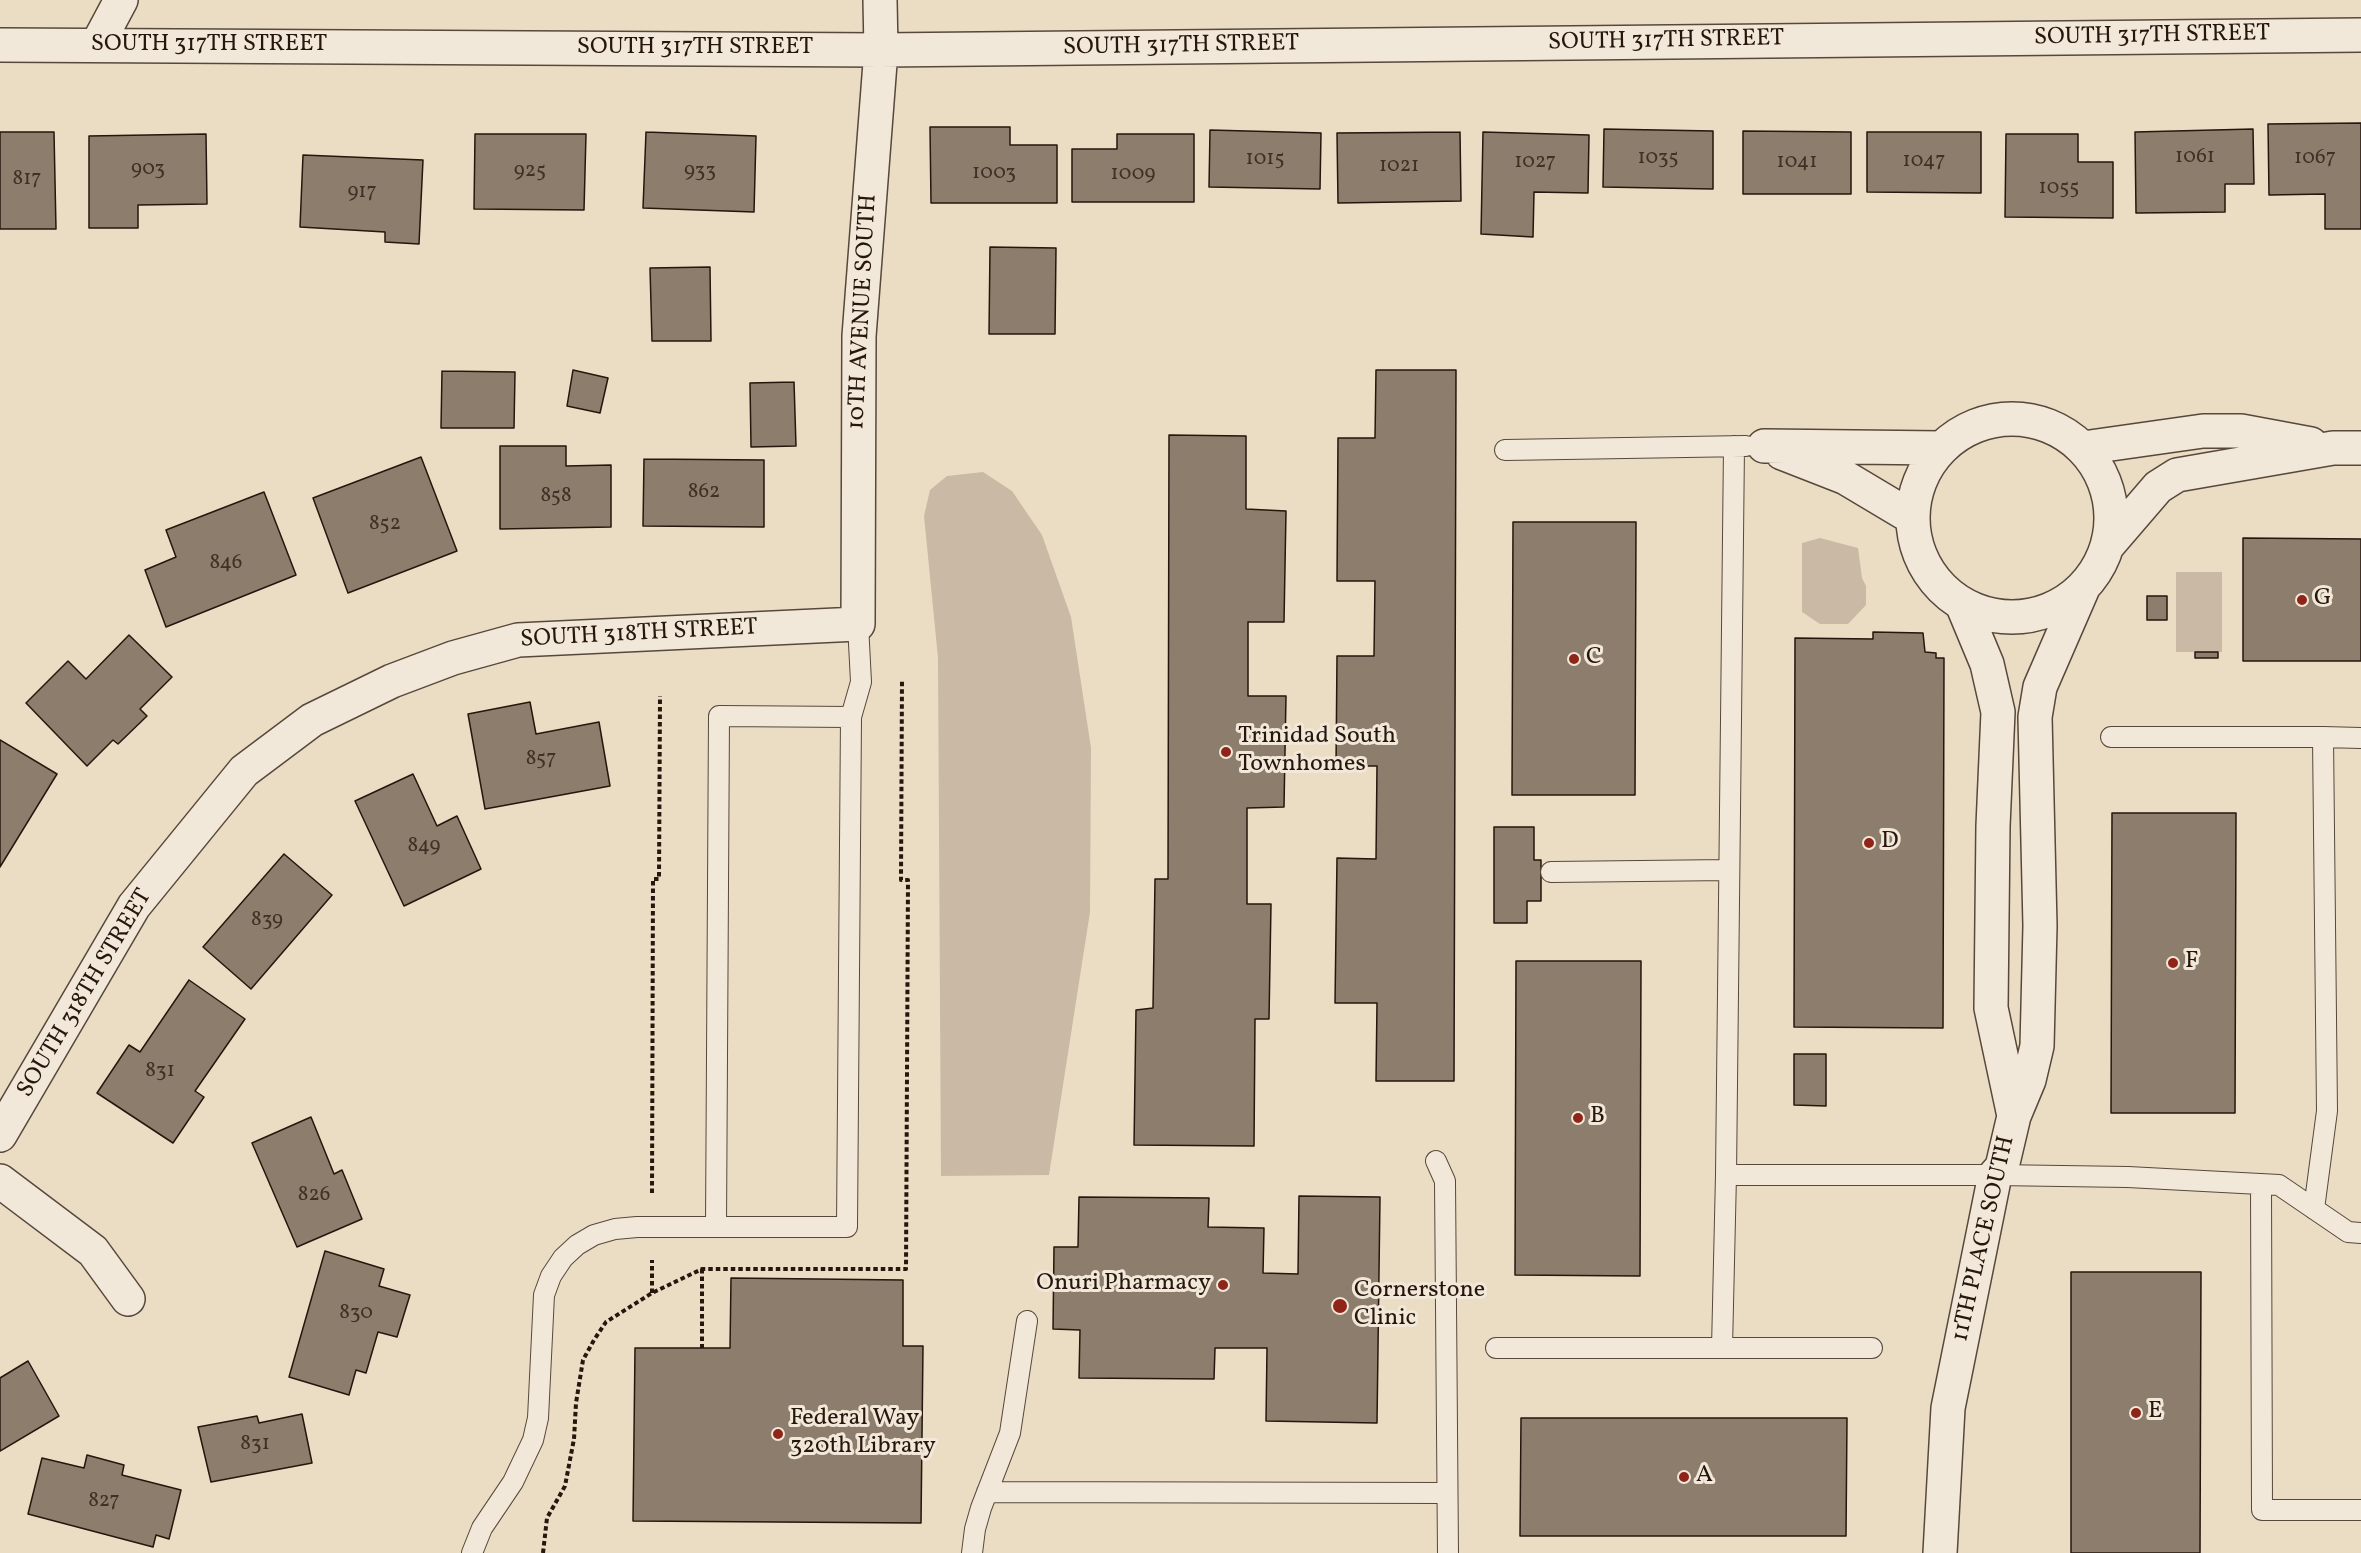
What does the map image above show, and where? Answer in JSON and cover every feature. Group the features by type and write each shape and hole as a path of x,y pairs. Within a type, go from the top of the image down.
{"street":[{"path":"98,45 121,0"},
{"name":"10TH AVENUE SOUTH","path":"858,624 859,336 880,50 880,0"},
{"name":"SOUTH 317TH STREET","path":"0,45 880,50 2361,35"},
{"path":"2013,419 2038,422 2062,432 2083,448 2099,468 2109,492 2112,518 2109,544 2099,568 2083,588 2062,604 2038,614 2013,617 1987,614 1962,604 1942,588 1926,568 1916,544 1913,518 1916,492 1926,468 1942,448 1962,432 1987,422 2013,419"},
{"path":"2083,448 2203,430 2241,430 2347,448"},
{"path":"1749,446 1942,448"},
{"path":"1749,446 1846,478 1913,518"},
{"path":"2109,544 2158,487 2177,475 2347,448"},
{"name":"11TH PLACE SOUTH","path":"1940,1553 1948,1408 1995,1174 2002,1167 2014,1116 2029,1080 2037,1046 2040,926 2035,717 2040,687 2083,588"},
{"path":"1962,604 1987,664 1998,712 1993,826 1990,1008 2014,1116"},
{"name":"SOUTH 318TH STREET","path":"0,1135 134,906 244,771 312,720 392,681 453,658 518,640 858,624"},
{"path":"0,1181 93,1251 128,1299"}],"lane":[{"path":"1505,450 1749,446 1729,870 1722,1348"},
{"path":"472,1553 482,1528 513,1482 532,1440 538,1418 544,1295 551,1276 563,1258 577,1245 594,1235 615,1229 652,1226 847,1227 850,717 861,682 858,624"},
{"path":"716,1226 719,716 850,717"},
{"path":"2111,737 2361,738"},
{"path":"2314,1209 2327,1111 2323,737"},
{"path":"1551,872 1729,870"},
{"path":"1436,1161 1445,1181 1448,1553"},
{"path":"1726,1175 1995,1174 2279,1185 2348,1232 2361,1233"},
{"path":"2261,1184 2262,1510 2361,1510"},
{"path":"972,1553 975,1529 1010,1433 1027,1321"},
{"path":"1496,1348 1872,1348"},
{"path":"987,1492 1447,1493"}],"path":[{"path":"543,1553 547,1518 565,1486 574,1440 576,1403 583,1360 606,1322 652,1293 702,1269 906,1269 908,880 901,880 902,679"},
{"path":"652,1205 653,879 659,879 660,696"},
{"path":"652,1254 652,1293"},
{"path":"702,1269 702,1348"}],"shaded area":[{"path":"983,472 1012,491 1042,535 1071,617 1091,748 1090,912 1049,1175 941,1176 938,658 924,516 930,490 947,476"},
{"path":"1820,538 1858,548 1862,578 1866,586 1866,605 1848,624 1820,624 1802,612 1802,543"},
{"path":"2176,572 2222,572 2222,652 2176,652"}],"building":[{"path":"2361,123 2361,229 2325,229 2325,194 2269,195 2268,124"},
{"path":"930,127 1010,127 1010,145 1057,145 1057,203 931,203"},
{"path":"1604,129 1713,131 1713,189 1603,187"},
{"path":"2253,129 2254,184 2225,184 2225,212 2136,213 2135,132"},
{"path":"1210,130 1321,133 1320,189 1209,187"},
{"path":"1743,131 1851,132 1851,194 1743,194"},
{"path":"0,132 54,132 56,229 0,229"},
{"path":"646,132 756,136 754,212 643,208"},
{"path":"1460,132 1461,201 1338,203 1337,133"},
{"path":"1483,132 1589,135 1588,193 1534,192 1533,237 1481,234"},
{"path":"1867,132 1981,132 1981,193 1867,192"},
{"path":"206,134 207,204 138,205 138,228 89,228 89,136"},
{"path":"475,134 586,134 584,210 474,209"},
{"path":"1117,134 1194,134 1194,202 1072,202 1072,149 1117,149"},
{"path":"2006,134 2078,134 2078,162 2113,162 2113,218 2005,217"},
{"path":"303,155 423,160 419,244 385,242 385,232 300,227"},
{"path":"990,247 1056,248 1055,334 989,334"},
{"path":"710,267 711,341 652,341 650,268"},
{"path":"573,370 608,378 600,413 567,406"},
{"path":"1376,370 1456,370 1454,1081 1376,1081 1377,1003 1335,1003 1337,858 1376,859 1377,766 1336,766 1337,656 1374,656 1375,581 1337,581 1338,438 1375,438"},
{"path":"442,371 515,372 514,428 441,428"},
{"path":"794,382 796,446 751,447 750,383"},
{"name":"Trinidad South Townhomes","path":"1169,435 1246,436 1246,509 1286,511 1284,622 1248,622 1248,696 1286,696 1284,807 1247,808 1247,904 1271,904 1269,1019 1255,1019 1254,1146 1134,1145 1136,1010 1153,1008 1155,879 1168,879"},
{"path":"500,446 566,446 566,466 611,465 611,527 500,529"},
{"path":"421,457 457,551 348,593 313,498"},
{"path":"644,459 764,460 764,527 643,526"},
{"path":"264,492 296,575 166,627 145,570 176,557 166,530"},
{"name":"C","path":"1513,522 1636,522 1635,795 1512,795"},
{"name":"G","path":"2243,538 2361,539 2361,661 2243,661"},
{"path":"2147,596 2167,596 2167,620 2147,620"},
{"name":"D","path":"1873,632 1923,633 1925,652 1936,653 1936,658 1944,658 1943,1028 1794,1027 1795,638 1873,639"},
{"path":"129,635 172,677 140,709 147,716 118,744 113,740 87,766 26,703 68,661 86,679"},
{"path":"2195,652 2218,652 2218,658 2195,658"},
{"path":"530,702 536,734 599,722 610,786 485,809 468,714"},
{"path":"0,740 57,774 0,867"},
{"path":"413,774 437,826 457,816 481,869 404,906 355,801"},
{"name":"F","path":"2112,813 2236,813 2235,1113 2111,1113"},
{"path":"1494,827 1534,827 1534,860 1541,860 1541,901 1527,901 1527,923 1494,923"},
{"path":"284,854 332,895 251,989 203,947"},
{"name":"B","path":"1516,961 1641,961 1640,1276 1515,1275"},
{"path":"189,980 245,1019 195,1091 204,1097 173,1143 97,1093 129,1045 140,1052"},
{"path":"1794,1054 1826,1054 1826,1106 1794,1105"},
{"path":"311,1117 334,1174 342,1170 362,1219 297,1247 252,1143"},
{"path":"1299,1196 1380,1197 1377,1423 1266,1421 1267,1348 1215,1348 1214,1379 1079,1378 1080,1330 1053,1329 1054,1247 1078,1247 1079,1197 1209,1198 1208,1227 1264,1228 1263,1273 1298,1274"},
{"path":"325,1251 384,1269 379,1286 410,1295 397,1337 378,1332 366,1373 356,1370 349,1395 289,1377"},
{"name":"E","path":"2071,1272 2201,1272 2200,1553 2071,1553"},
{"name":"Federal Way 320th Library","path":"731,1278 903,1280 903,1346 923,1346 921,1523 633,1521 635,1348 730,1348"},
{"path":"28,1361 59,1416 0,1451 0,1378"},
{"path":"302,1414 312,1463 211,1482 198,1427 257,1416 259,1423"},
{"name":"A","path":"1521,1418 1847,1418 1846,1536 1520,1536"},
{"path":"87,1455 124,1465 122,1475 181,1490 169,1539 156,1535 153,1547 28,1514 42,1458 84,1468"}],"place":[{"name":"G","path":"2302,600"},
{"name":"C","path":"1574,659"},
{"name":"Trinidad South Townhomes","path":"1226,752"},
{"name":"D","path":"1869,843"},
{"name":"F","path":"2173,963"},
{"name":"B","path":"1578,1118"},
{"name":"Onuri Pharmacy","path":"1223,1285"},
{"name":"Cornerstone Clinic","path":"1340,1306"},
{"name":"E","path":"2136,1413"},
{"name":"Federal Way 320th Library","path":"778,1434"},
{"name":"A","path":"1684,1477"}]}
